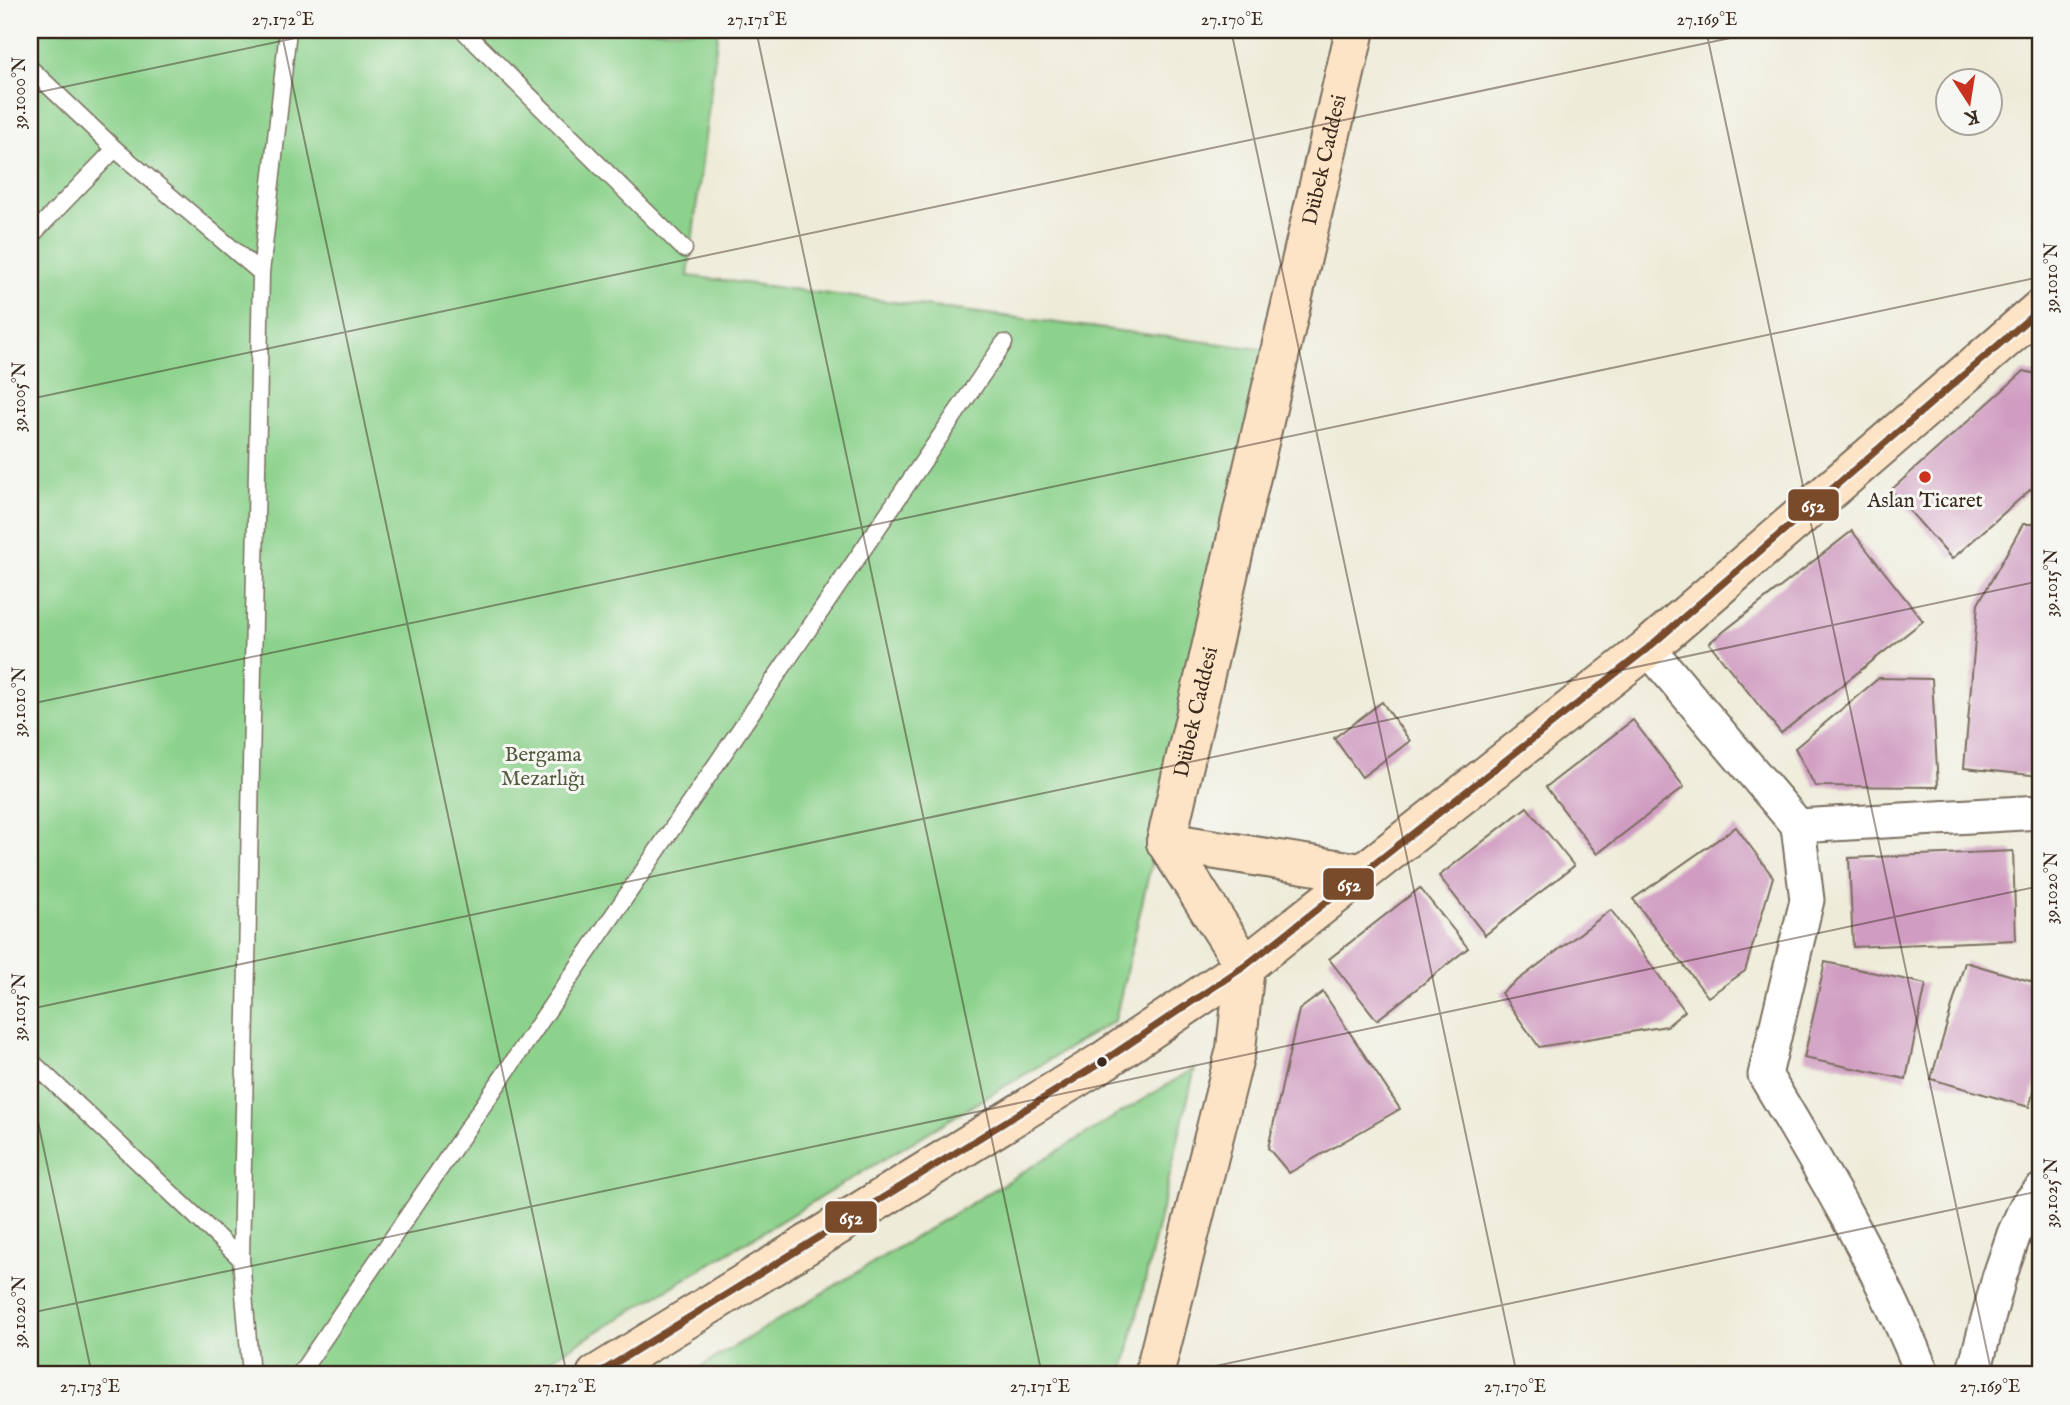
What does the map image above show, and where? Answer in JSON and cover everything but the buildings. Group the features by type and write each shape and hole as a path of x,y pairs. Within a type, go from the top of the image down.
{"main road":[{"name":"Dübek Caddesi","path":"1166,842 1355,30"},
{"path":"596,1375 1102,1062 1245,966 1648,648 2036,320"},
{"path":"1166,842 1361,873"},
{"path":"1154,1375 1236,1048 1245,966 1166,842"}],"street":[{"path":"1648,648 1798,825 1807,901 1765,1074 1849,1218 1900,1318 1923,1375"},
{"path":"1798,825 2040,812"},
{"path":"1973,1375 1999,1278 2014,1234 2026,1207 2040,1191"}],"lane":[{"path":"251,1375 241,1259 261,273 288,30"},
{"path":"463,30 684,249"},
{"path":"30,68 115,149 261,273"},
{"path":"30,237 115,149"},
{"path":"299,1375 1004,343"},
{"path":"30,1060 241,1259"}],"green space":[{"name":"Bergama Mezarlığı","path":"30,30 718,30 688,276 1270,350 1115,1020 525,1375 30,1375"},
{"path":"1195,1068 1123,1375 687,1375"}],"transit line":[{"name":"652","path":"596,1375 1102,1062 1245,966 1648,648 2040,309"}],"place":[{"name":"Aslan Ticaret","path":"1925,477"}]}
